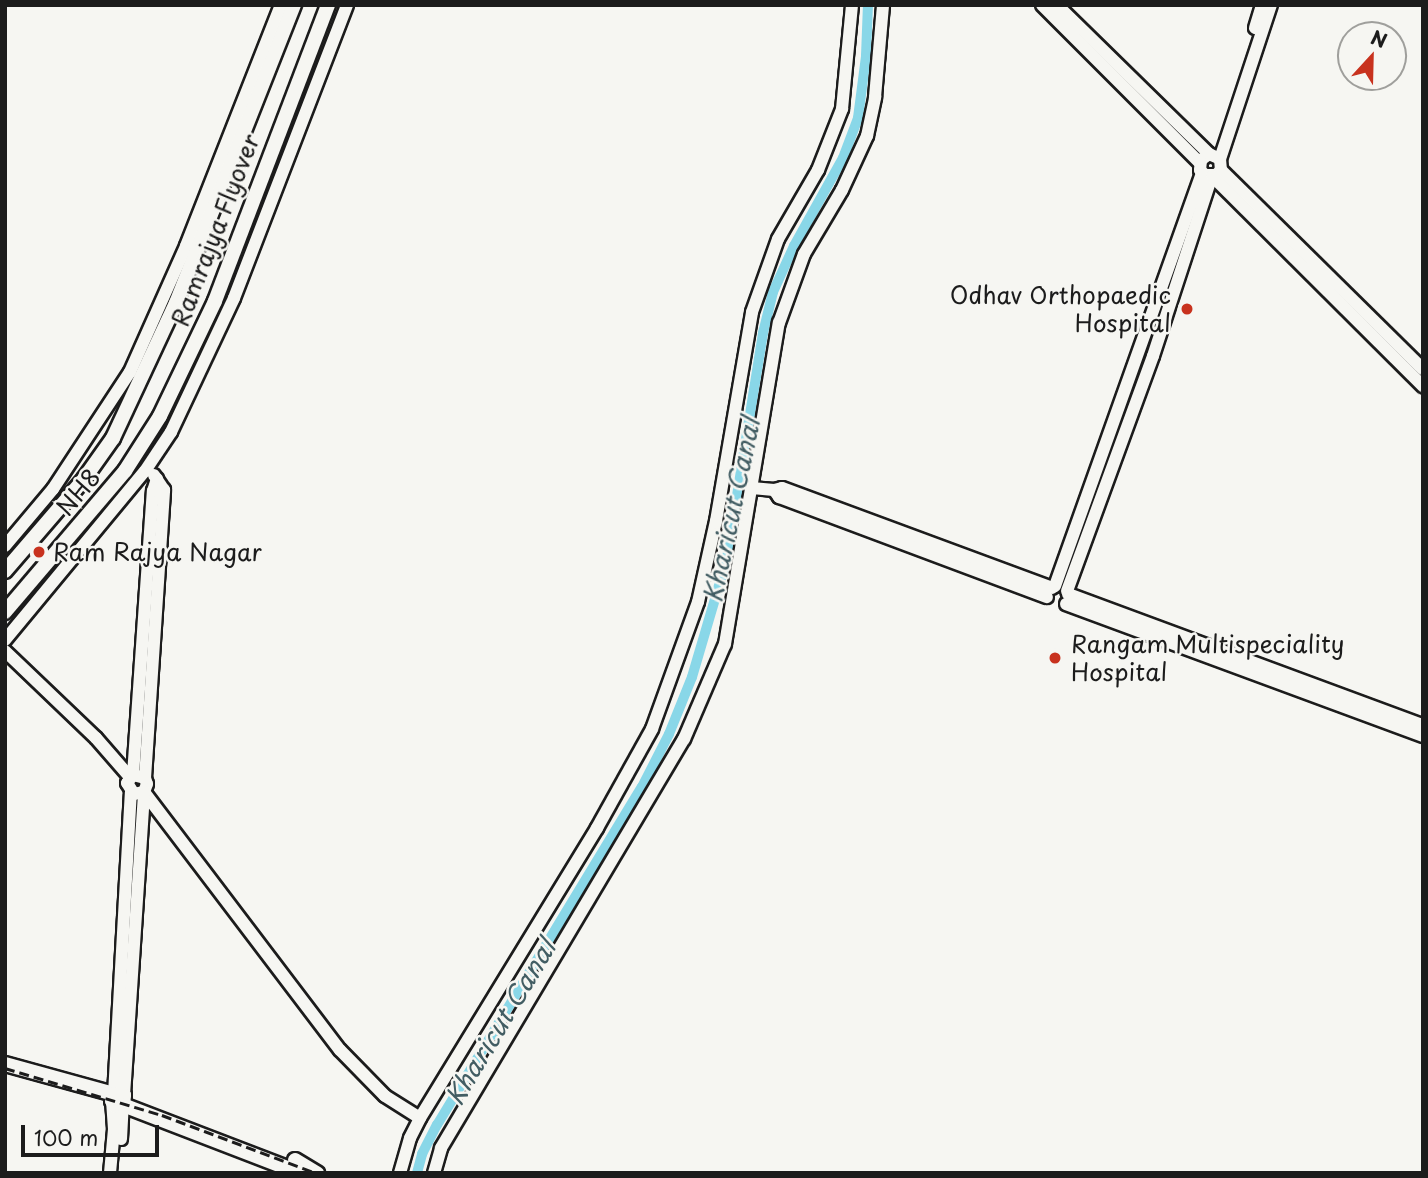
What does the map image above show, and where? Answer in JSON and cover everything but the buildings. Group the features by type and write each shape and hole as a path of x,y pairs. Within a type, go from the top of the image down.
{"main road":[{"name":"Ramrajya Flyover","path":"5,571 84,479 113,438 187,275 294,5"},
{"name":"Ramrajya Flyover","path":"129,464 160,416 215,301 328,5"},
{"path":"186,246 187,275"},
{"name":"NH8","path":"5,612 129,464"},
{"path":"5,1064 118,1098 292,1158 317,1173"},
{"path":"5,1072 118,1098 300,1173"}],"street":[{"path":"5,546 53,489 98,424 136,359 186,246 281,5"},
{"path":"5,640 162,447 234,298 347,5"},
{"path":"400,1173 410,1138 420,1118 597,828 652,729 698,603 716,521 752,312 778,239 818,170 842,109 852,5"},
{"path":"434,1173 441,1148 684,739 725,643 779,323 804,254 842,190 867,136 875,97 883,5"},
{"path":"1042,5 1423,369"},
{"path":"1056,5 1423,386"},
{"path":"1059,593 1153,356 1262,5"},
{"path":"1211,164 1271,5"},
{"path":"129,464 148,466"},
{"path":"148,466 157,480 153,491 136,777 128,786 137,792 340,1051 385,1096 420,1118"},
{"path":"752,488 774,490 779,497 1059,593 1423,725"},
{"path":"1059,593 1423,736"},
{"path":"5,650 136,777 148,784 137,792"},
{"path":"118,1173 118,1098 137,792"},
{"path":"110,1173 118,1098"}],"waterway":[{"name":"Kharicut Canal","path":"417,1173 422,1154 437,1125 642,787 669,734 692,677 727,558 763,333 773,292 794,246 843,158 858,118 866,56 868,5"}],"railway":[{"path":"5,1068 162,1115 316,1173"}],"place":[{"name":"Odhav Orthopaedic Hospital","path":"1187,309"},
{"name":"Ram Rajya Nagar","path":"39,552"},
{"name":"Rangam Multispeciality Hospital","path":"1055,658"}]}
